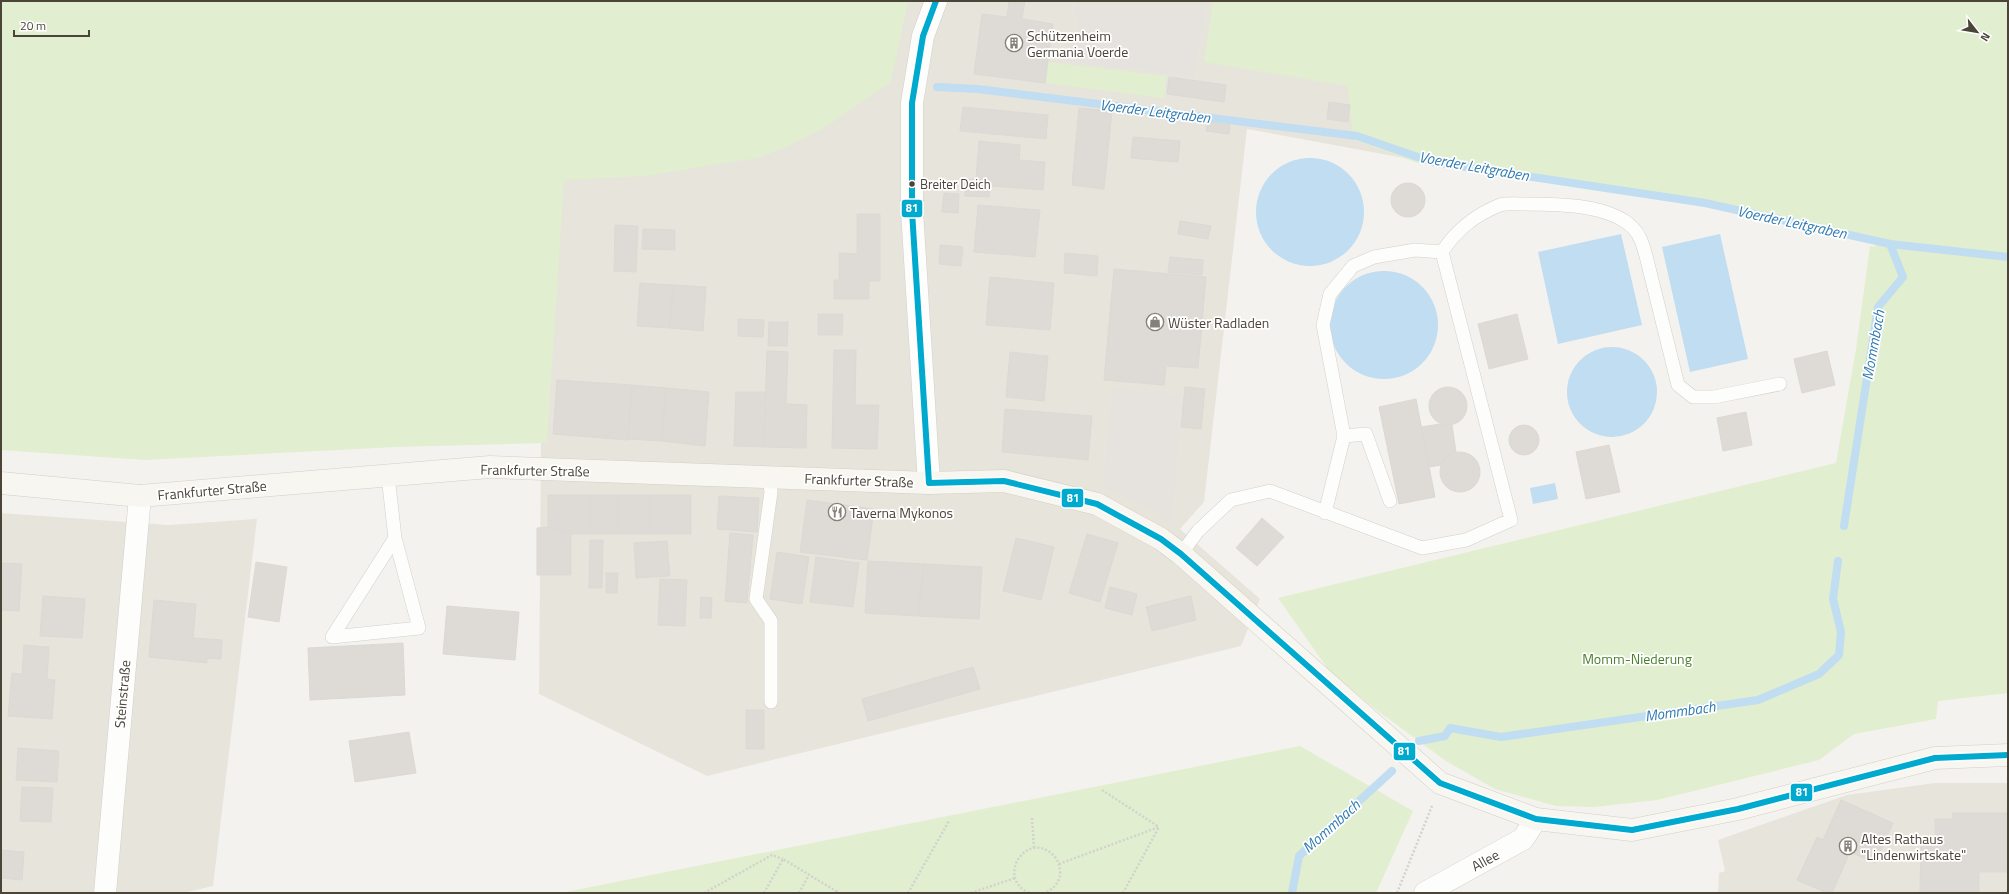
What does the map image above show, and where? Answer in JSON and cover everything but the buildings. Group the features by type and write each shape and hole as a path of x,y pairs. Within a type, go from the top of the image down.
{"main road":[{"name":"Frankfurter Straße","path":"1,483 140,496 490,468 929,483 1004,481 1096,504 1161,540 1181,554 1440,783 1536,819 1632,830 1738,809 1935,758 2008,755"}],"street":[{"path":"929,483 912,211 912,103 924,36 936,1"},
{"name":"Steinstraße","path":"105,893 140,496"},
{"name":"Allee","path":"1425,893 1524,839 1536,819"}],"lane":[{"path":"1181,554 1198,531 1230,500 1270,492 1422,548 1466,540 1511,520 1442,252 1452,236 1471,219 1502,204 1561,204 1606,212 1633,228 1640,238 1678,385 1693,397 1707,397 1780,384"},
{"path":"1325,513 1344,436 1323,325 1330,294 1353,266 1374,257 1415,250 1442,252"},
{"path":"1344,436 1366,434 1390,501"},
{"path":"388,476 395,538 419,628 332,637 395,538"},
{"path":"769,477 770,492 756,599 770,621 771,702"}],"path":[{"path":"1102,790 1159,827"},
{"path":"1397,893 1433,803"},
{"path":"1032,818 1034,848"},
{"path":"908,893 949,821"},
{"path":"1059,864 1159,827"},
{"path":"1123,893 1159,827"},
{"path":"1029,893 1018,885 1014,878 1014,870 1018,859 1026,851 1034,848 1049,852 1055,857 1059,864 1060,878 1057,884 1046,893"},
{"path":"704,893 772,855 783,859 840,893"},
{"path":"764,893 783,859"},
{"path":"799,893 809,875"},
{"path":"971,893 1014,878"}],"shaded area":[{"path":"901,1 1463,1 1464,169 1247,129 1204,502 1180,529 1260,599 1241,646 707,776 539,694 541,439 554,179"},
{"path":"1076,1 1207,1 1194,77 1063,61 1067,35 1078,36 1078,17 1074,15"},
{"path":"1113,388 1182,395 1172,524 1148,506 1102,488"},
{"path":"1,513 168,525 257,519 213,886 183,893 1,893"},
{"path":"1935,783 2008,783 2008,893 1718,893 1719,873 1725,871 1718,840 1847,795"}],"green space":[{"path":"1,1 908,1 891,82 822,129 784,148 757,158 645,176 564,180 547,443 396,447 145,460 1,450"},
{"name":"Momm-Niederung","path":"1213,1 2008,1 2008,693 1938,701 1936,719 1854,734 1819,760 1657,800 1594,807 1556,806 1495,789 1446,761 1374,708 1330,672 1278,598 1836,463 1856,349 1870,246 1875,247 1876,240 1688,199 1418,163 1354,140 1347,86 1204,62"},
{"path":"1047,62 1167,76 1164,98 1045,83"},
{"path":"1300,746 1413,811 1376,893 561,893"}],"water":[{"path":"1310,158 1331,162 1348,174 1360,191 1364,212 1360,233 1348,250 1331,262 1310,266 1289,262 1272,250 1260,233 1256,212 1260,191 1272,174 1289,162"},
{"path":"1621,234 1642,325 1558,344 1538,252"},
{"path":"1720,234 1748,359 1690,372 1662,247"},
{"path":"1384,271 1405,275 1422,287 1434,304 1438,325 1434,346 1422,363 1405,375 1384,379 1363,375 1346,363 1334,346 1330,325 1334,304 1346,287 1363,275"},
{"path":"1612,347 1629,350 1644,360 1654,375 1657,392 1654,409 1644,424 1629,434 1612,437 1595,434 1580,424 1570,409 1567,392 1570,375 1580,360 1595,350"},
{"path":"1555,483 1558,499 1533,504 1530,488"}],"waterway":[{"name":"Voerder Leitgraben","path":"937,87 978,89 1357,136 1432,162 1705,203 1890,244 2008,257"},
{"name":"Mommbach","path":"1844,526 1878,307 1903,277 1890,244"},
{"name":"Mommbach","path":"1419,741 1445,736 1450,728 1501,737 1758,700 1819,674 1839,655 1841,632 1833,599 1838,561"},
{"name":"Mommbach","path":"1292,893 1299,856 1392,771"}],"transit line":[{"name":"81","path":"936,1 923,36 912,103 912,211 929,483 1004,481 1097,504 1161,539 1181,554 1440,783 1536,819 1632,830 1738,809 1935,758 2008,755"}],"place":[{"name":"Schützenheim Germania Voerde","path":"1014,43"},
{"name":"Breiter Deich","path":"912,184"},
{"name":"Wüster Radladen","path":"1155,322"},
{"name":"Taverna Mykonos","path":"837,512"},
{"name":"Altes Rathaus \"Lindenwirtskate\"","path":"1848,846"}]}
